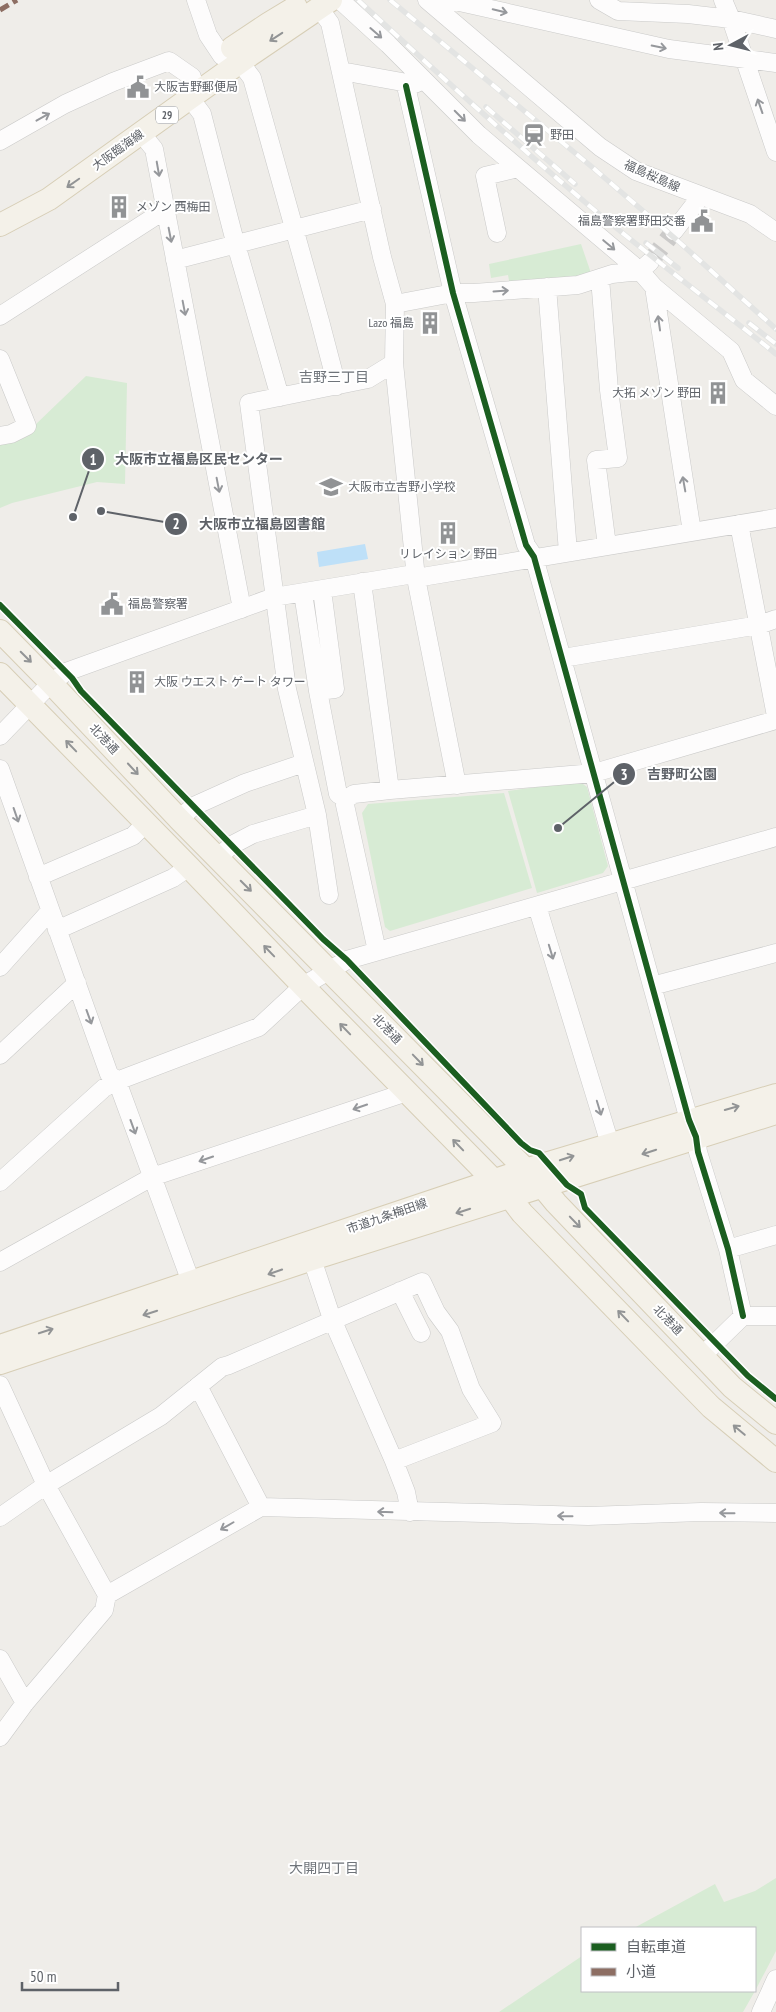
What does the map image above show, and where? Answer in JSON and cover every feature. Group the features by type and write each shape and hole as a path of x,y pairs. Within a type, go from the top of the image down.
{"main road":[{"name":"大阪臨海線","path":"0,210 40,188 191,88 231,59 319,3"},
{"name":"大阪臨海線","path":"0,225 48,200 141,133 191,88"},
{"name":"北港通","path":"0,631 52,683 179,819 542,1186 556,1203 732,1387 776,1423"},
{"path":"0,674 711,1406 776,1461"},
{"name":"市道九条梅田線","path":"0,1346 312,1259 510,1197 692,1129 776,1095"},
{"name":"市道九条梅田線","path":"0,1364 492,1180 610,1144 776,1113"}],"street":[{"path":"196,0 208,35 252,78 337,386"},
{"path":"340,0 388,44 479,135 518,168 645,266 654,287 692,532"},
{"path":"599,0 618,11 688,14 731,19 776,29"},
{"path":"723,0 776,152"},
{"path":"432,4 455,1 472,2 630,42 745,60 776,62"},
{"path":"319,3 330,23 382,257 395,304 394,363 416,578 457,785"},
{"name":"福島桜島線","path":"432,4 613,157 636,171 750,214 776,232"},
{"path":"0,141 65,104 113,82 169,61 191,88 202,114 280,397"},
{"path":"341,71 402,82 406,86 453,293 526,545 534,557 563,658 698,1152 728,1249 743,1316"},
{"path":"406,86 425,81"},
{"path":"141,133 154,149 242,609"},
{"path":"498,232 485,176 518,168"},
{"path":"674,231 701,196"},
{"path":"175,260 372,209"},
{"path":"0,316 165,210"},
{"path":"395,304 453,293 578,285 645,266"},
{"path":"600,278 609,390 618,458 596,460 606,546"},
{"path":"654,287 731,351 744,380 776,406"},
{"path":"546,288 568,552"},
{"path":"0,359 27,426 11,434 0,436"},
{"path":"329,895 316,815 287,689 249,403 368,379 394,363"},
{"path":"0,736 30,704 66,672 274,597 408,575 416,578 776,518"},
{"path":"377,951 345,805 346,800 354,794 594,772 776,718 739,524"},
{"path":"362,582 390,790"},
{"path":"318,691 335,688 322,590"},
{"path":"302,593 318,691 338,794 346,800"},
{"path":"563,658 759,625 776,619"},
{"path":"179,819 194,806 245,784 304,763"},
{"path":"0,769 109,1074 117,1081 194,1291"},
{"path":"218,857 232,844 253,834 316,815"},
{"path":"38,877 133,836 146,823"},
{"path":"0,1182 104,1088 117,1081 259,1027 303,986 328,969 346,960 776,837"},
{"path":"57,930 174,878 189,867"},
{"path":"537,906 610,1144"},
{"path":"0,967 50,911"},
{"path":"652,986 776,953"},
{"path":"0,1055 76,983"},
{"path":"0,1262 152,1177 406,1092"},
{"path":"728,1249 776,1235"},
{"path":"312,1259 332,1319 394,1461 406,1492 410,1512"},
{"path":"0,1517 46,1485 161,1416 222,1367 422,1282 436,1312 450,1331 471,1390 483,1406 492,1423 394,1461"},
{"path":"400,1291 421,1333"},
{"path":"702,1356 743,1316 776,1316"},
{"path":"0,1385 46,1485 107,1595 104,1610 25,1703 0,1737"},
{"path":"198,1386 261,1507"},
{"path":"107,1595 261,1507 588,1516 701,1512 776,1513"},
{"path":"0,1659 25,1703"},
{"path":"762,2012 776,1979"}],"green space":[{"path":"581,244 592,276 510,286 508,275 491,278 489,264"},
{"path":"86,376 127,383 125,484 97,482 12,503 0,508 0,438 35,425"},
{"path":"579,781 587,787 608,866 603,873 537,893 508,791"},
{"path":"504,793 532,888 390,931 385,927 362,813 368,804"},
{"path":"776,1878 776,1951 756,1989 756,1927 636,1927 715,1884 724,1902 755,1891"},
{"path":"581,1957 581,1992 754,1992 743,2012 499,2012"}],"water":[{"path":"365,544 368,559 319,567 317,552"}],"tunnel":[{"path":"650,262 674,231"}],"railway":[{"path":"358,0 562,183 637,245 776,354"},
{"path":"390,0 592,167 776,329"},
{"path":"486,107 575,184"},
{"path":"646,243 678,268"},
{"path":"749,323 776,344"}],"marked path":[{"path":"0,10 17,0"}],"cycle path":[{"path":"406,86 453,293 526,545 534,557 689,1120 696,1137 698,1152 728,1249 743,1316"},
{"path":"0,605 72,678 81,691 323,939 347,960 521,1143 530,1150 539,1153 567,1185 581,1194 585,1208 748,1376 776,1399"}],"place":[{"name":"大阪吉野郵便局","path":"138,87"},
{"name":"野田","path":"534,135"},
{"name":"メゾン 西梅田","path":"119,207"},
{"name":"福島警察署野田交番","path":"702,221"},
{"name":"Lazo 福島","path":"430,323"},
{"name":"大拓 メゾン 野田","path":"718,393"},
{"name":"大阪市立吉野小学校","path":"331,487"},
{"name":"大阪市立福島図書館","path":"101,511"},
{"name":"大阪市立福島区民センター","path":"73,517"},
{"name":"リレイション 野田","path":"448,533"},
{"name":"福島警察署","path":"112,604"},
{"name":"大阪 ウエスト ゲート タワー","path":"137,682"},
{"name":"吉野町公園","path":"558,828"}],"district":[{"name":"吉野三丁目","path":"334,377"},
{"name":"大開四丁目","path":"324,1868"}]}
